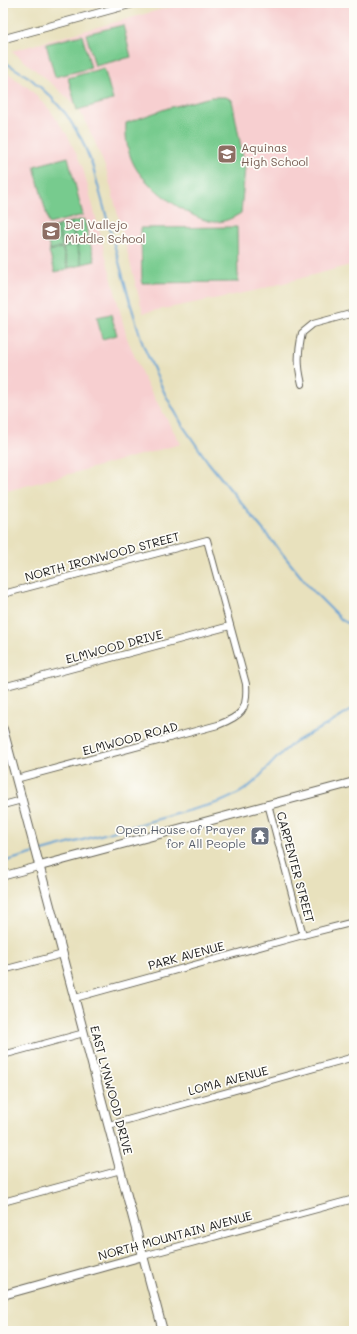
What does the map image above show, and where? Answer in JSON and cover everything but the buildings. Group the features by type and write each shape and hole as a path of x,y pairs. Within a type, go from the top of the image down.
{"main road":[{"name":"EAST LYNWOOD DRIVE","path":"3,729 163,1331"},
{"path":"40,866 354,782"},
{"name":"NORTH MOUNTAIN AVENUE","path":"3,1295 143,1256"}],"street":[{"path":"3,39 125,4 135,3"},
{"path":"302,384 298,353 302,333 312,324 354,313"},
{"name":"NORTH IRONWOOD STREET","path":"3,594 207,540 230,626"},
{"name":"ELMWOOD DRIVE","path":"3,687 230,626"},
{"name":"ELMWOOD ROAD","path":"16,779 218,725 239,715 244,708 247,697 246,684 230,626"},
{"path":"3,805 22,800"},
{"name":"CARPENTER STREET","path":"268,804 303,935"},
{"path":"3,876 40,866"},
{"name":"PARK AVENUE","path":"75,998 354,922"},
{"path":"3,970 63,954"},
{"path":"3,1055 84,1033"},
{"name":"LOMA AVENUE","path":"108,1125 354,1058"},
{"path":"3,1202 121,1170"},
{"name":"NORTH MOUNTAIN AVENUE","path":"143,1256 354,1199"}],"shaded area":[{"name":"Aquinas High School","path":"184,3 354,3 354,264 254,291 143,313 106,169 79,109 58,89 12,51"},
{"name":"Del Vallejo Middle School","path":"3,70 30,89 50,110 68,136 83,168 127,338 145,381 181,444 3,492"}],"green space":[{"path":"123,25 131,57 95,66 86,34"},
{"path":"82,35 91,68 55,77 46,44"},
{"path":"104,68 113,100 77,110 68,78"},
{"path":"211,97 226,97 232,100 245,168 241,213 235,217 215,222 195,216 172,203 143,178 134,165 129,153 126,129 126,123 168,108"},
{"path":"68,157 83,215 49,224 34,166"},
{"path":"84,219 89,239 77,243 71,222"},
{"path":"70,222 76,243 63,247 57,226"},
{"path":"57,226 62,247 50,250 44,230"},
{"path":"237,227 238,282 142,283 141,228"},
{"path":"89,240 95,261 82,264 77,244"},
{"path":"76,244 82,265 69,268 63,248"},
{"path":"62,248 68,269 55,272 49,251"},
{"path":"111,314 117,335 102,339 97,317"}],"waterway":[{"path":"3,61 30,78 50,96 66,114 82,140 92,164 143,345 165,394 183,426 208,462 311,589 342,620 354,627"},
{"path":"39,852 220,802 245,790 277,757 291,745 331,723 354,707"},
{"path":"3,862 35,853"}],"place":[{"name":"Aquinas High School","path":"227,154"},
{"name":"Del Vallejo Middle School","path":"51,231"},
{"name":"Open House of Prayer for All People","path":"260,836"}]}
